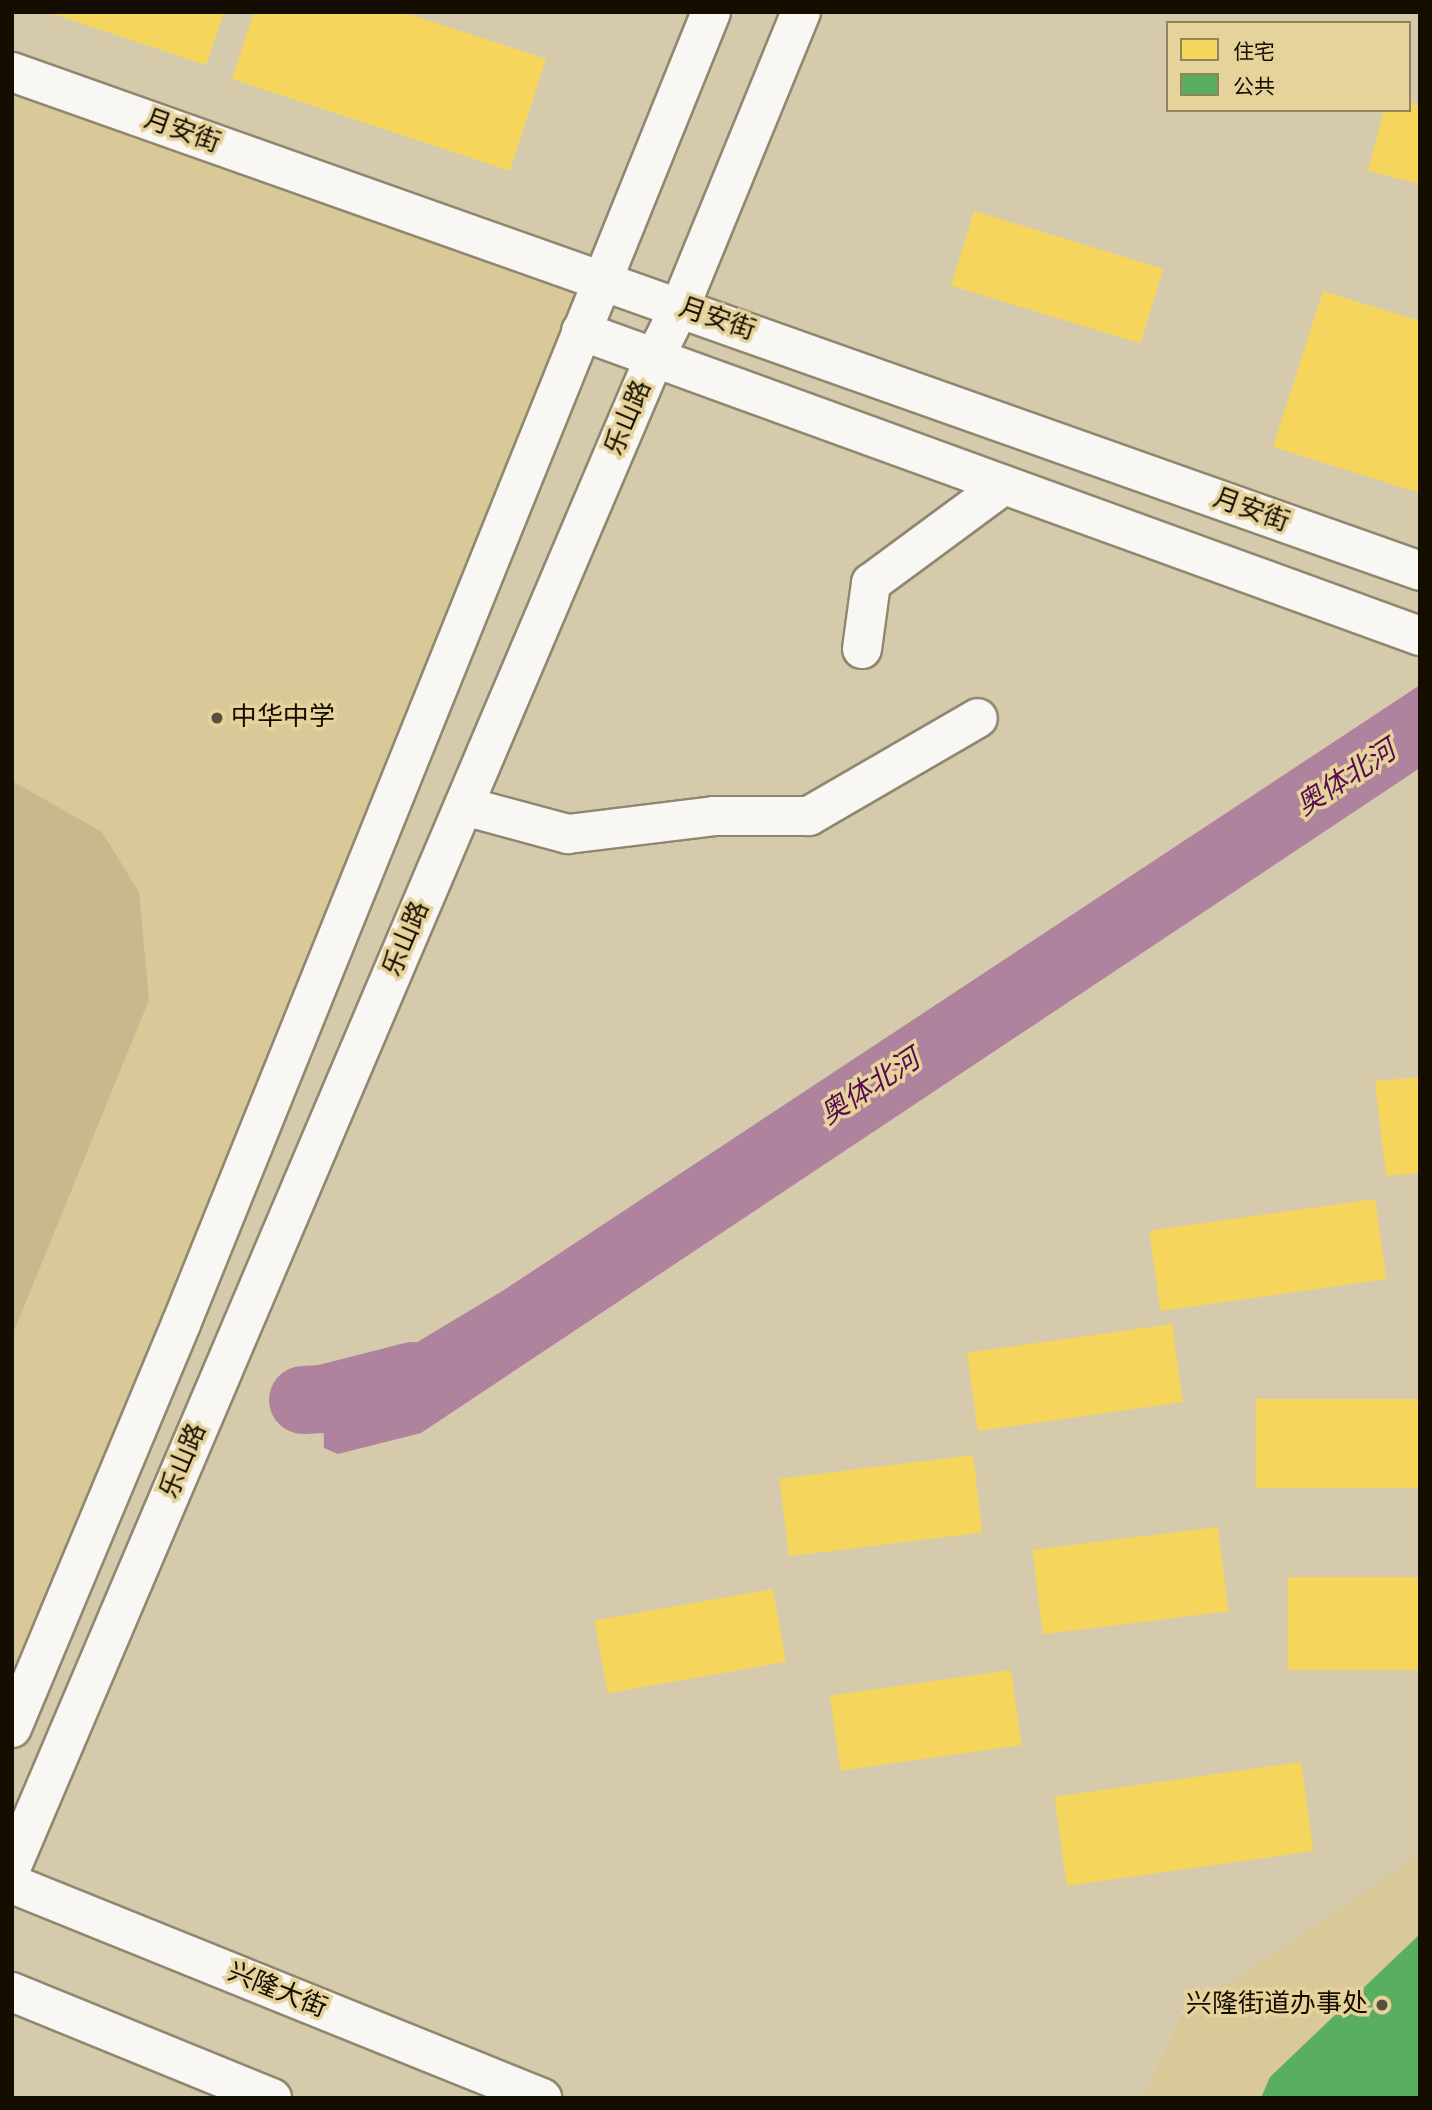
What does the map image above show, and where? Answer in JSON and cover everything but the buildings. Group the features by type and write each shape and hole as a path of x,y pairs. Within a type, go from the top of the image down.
{"street":[{"path":"12,1728 181,1324 711,12"},
{"name":"乐山路","path":"12,1867 653,361 680,307 801,12"},
{"name":"月安街","path":"12,72 1420,571"},
{"path":"581,331 653,361 1411,633"},
{"path":"862,649 871,583 1003,485"},
{"path":"464,806 568,834 715,816 809,816 978,718"},
{"name":"兴隆大街","path":"12,1884 542,2098"},
{"path":"12,1992 272,2098"}],"shaded area":[{"name":"中华中学","path":"12,72 603,283 12,1724"},
{"path":"12,781 102,832 139,892 149,1000 12,1336"},
{"path":"1420,1854 1420,2098 1143,2098 1182,2015"}],"water":[{"path":"1420,685 1420,768 421,1433 338,1454 324,1448 323,1399 355,1365 404,1350 504,1290"}],"waterway":[{"name":"奥体北河","path":"303,1400 323,1399 413,1376"}],"place":[{"name":"中华中学","path":"217,718"},
{"name":"兴隆街道办事处","path":"1382,2005"}]}
